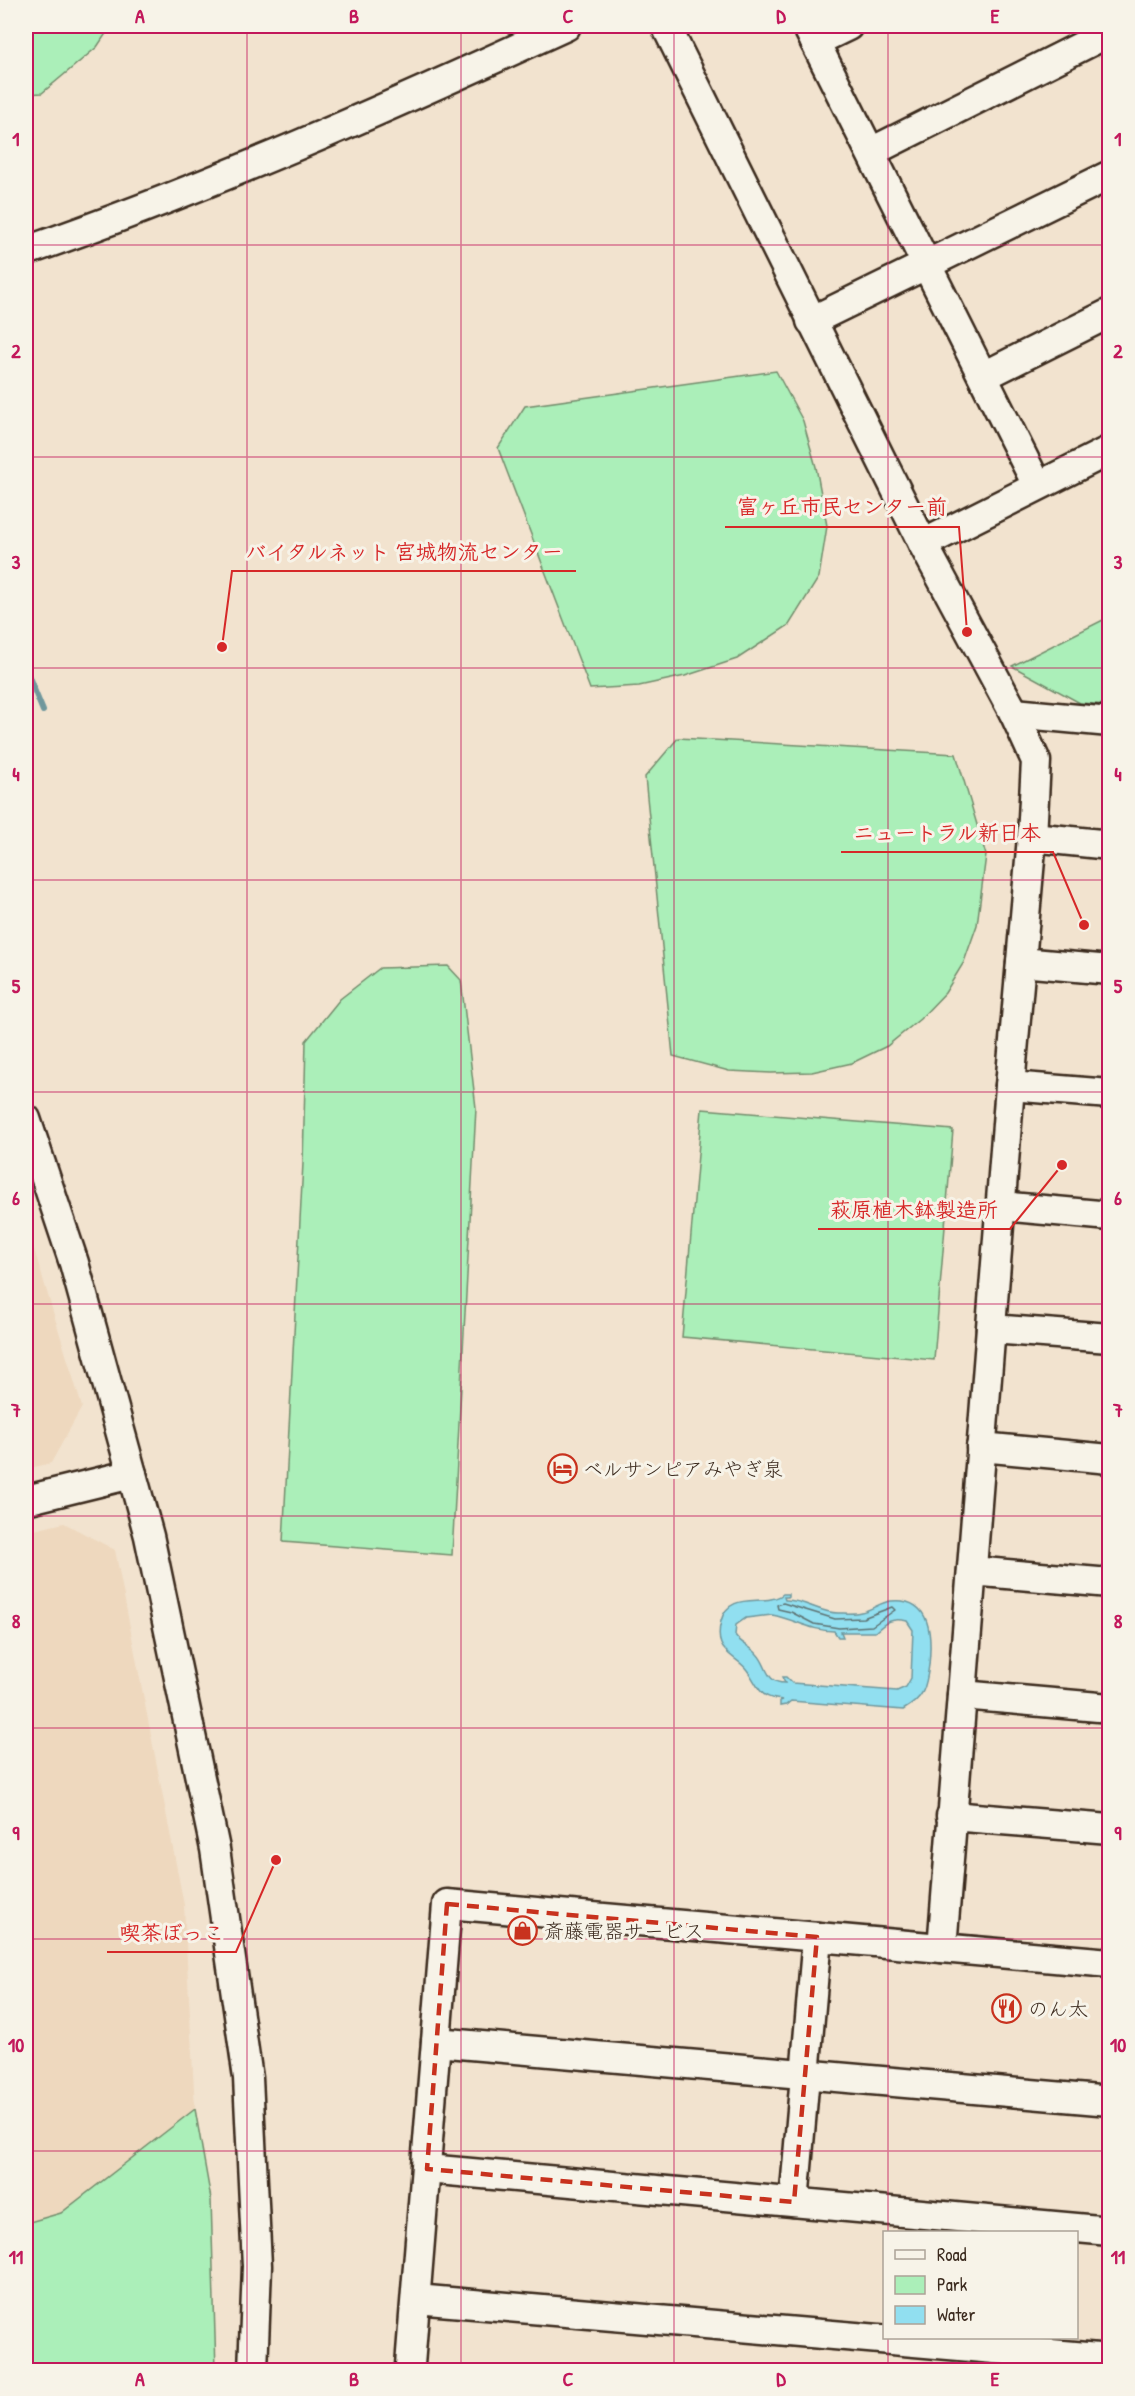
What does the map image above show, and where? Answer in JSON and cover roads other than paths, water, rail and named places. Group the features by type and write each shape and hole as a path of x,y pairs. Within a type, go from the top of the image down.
{"street":[{"path":"26,251 81,232 399,103 566,26"},
{"path":"666,26 923,544 1014,712 1036,761 1032,837 1010,1086 942,1948"},
{"path":"848,26 811,34 1037,486"},
{"path":"871,152 1110,32"},
{"path":"811,321 1110,175"},
{"path":"984,376 1110,313"},
{"path":"923,544 1110,450"},
{"path":"1014,712 1110,722"},
{"path":"1032,837 1110,845"},
{"path":"1021,962 1110,970"},
{"path":"1010,1086 1110,1094"},
{"path":"26,1119 74,1263 151,1547 215,1849 248,2078 257,2266 253,2370"},
{"path":"1001,1206 1110,1215"},
{"path":"991,1329 1110,1338"},
{"path":"981,1447 1110,1459"},
{"path":"26,1500 132,1474"},
{"path":"972,1571 1110,1583"},
{"path":"962,1695 1110,1708"},
{"path":"951,1816 1110,1828"},
{"path":"411,2370 447,1904 1110,1963"},
{"path":"794,2202 818,1937"},
{"path":"436,2042 1110,2101"},
{"path":"427,2169 794,2202 957,2225 1110,2231"},
{"path":"416,2299 946,2351 1110,2359"}],"water":[{"path":"788,1594 788,1597 784,1597 785,1600 838,1613 858,1613 891,1601 905,1601 915,1605 922,1612 926,1621 930,1643 927,1680 920,1697 903,1710 791,1701 780,1706 780,1701 783,1700 768,1697 760,1691 744,1666 723,1648 719,1636 725,1611 732,1605","holes":["772,1615 818,1629 834,1631 838,1637 843,1637 841,1632 875,1632 890,1621 907,1621 913,1630 911,1678 906,1687 897,1691 792,1683 786,1677 782,1677 785,1683 774,1680 770,1677 761,1658 735,1635 736,1625 746,1618"]}],"waterway":[{"path":"26,670 43,711"}],"place":[{"name":"富ヶ丘市民センター前","path":"967,632"},
{"name":"バイタルネット 宮城物流センター","path":"222,647"},
{"name":"ニュートラル新日本","path":"1084,925"},
{"name":"萩原植木鉢製造所","path":"1062,1165"},
{"name":"ベルサンピアみやぎ泉","path":"562,1468"},
{"name":"喫茶ぼっこ","path":"276,1860"},
{"name":"斎藤電器サービス","path":"523,1930"},
{"name":"のん太","path":"1007,2008"}]}
